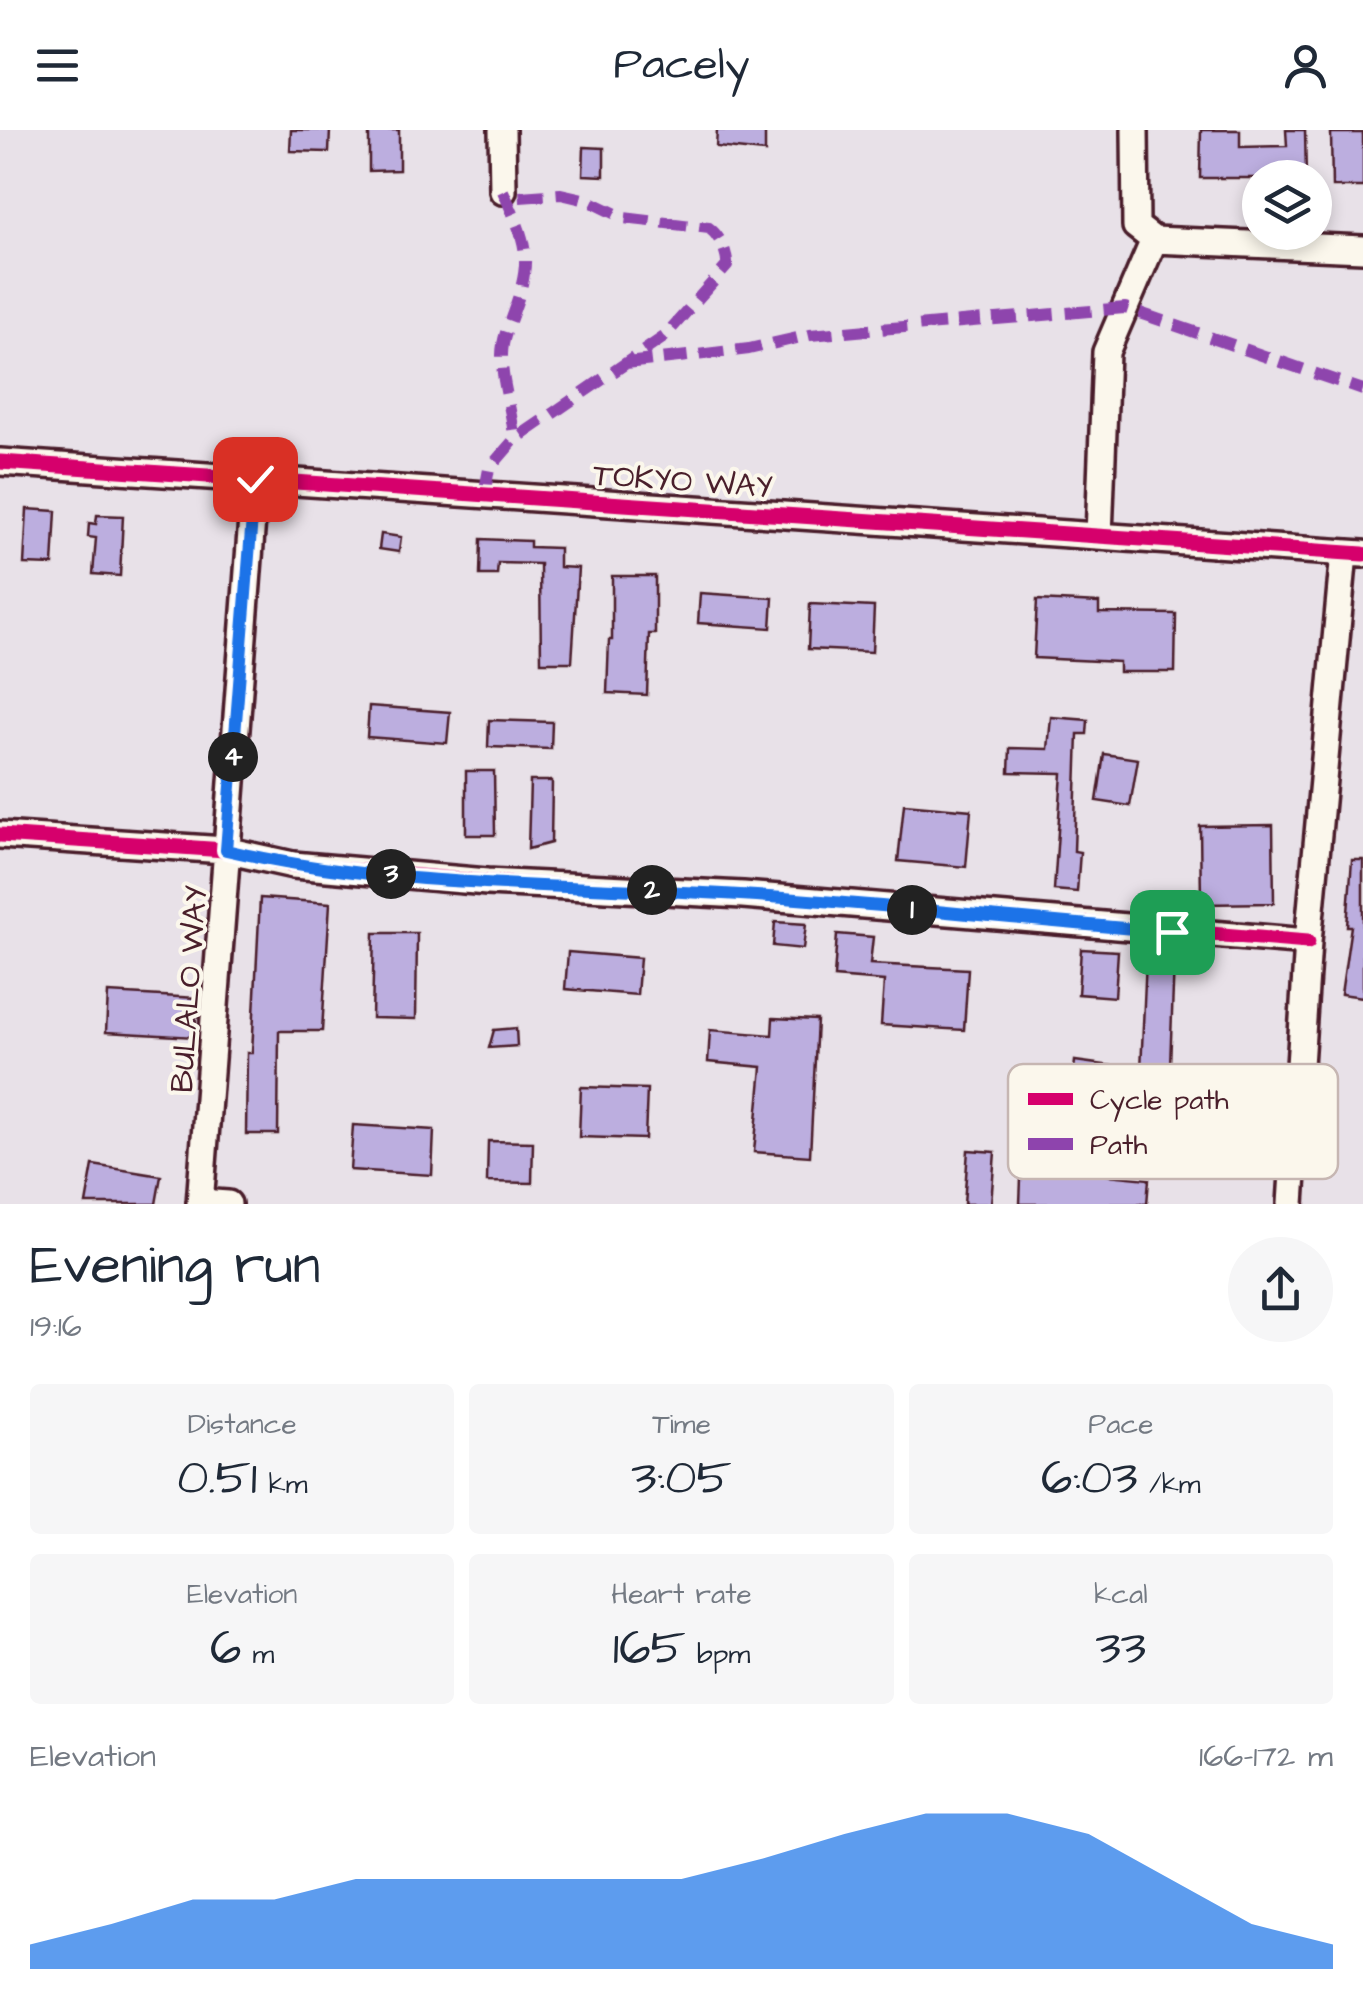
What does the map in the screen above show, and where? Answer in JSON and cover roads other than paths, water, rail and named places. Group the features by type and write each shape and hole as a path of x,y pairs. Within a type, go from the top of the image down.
{"street":[{"path":"502,130 502,191"},
{"path":"1135,130 1136,226 1154,240 1363,248"},
{"path":"1100,536 1106,352 1154,240"},
{"name":"TOKYO WAY","path":"0,462 1353,554"},
{"name":"BULALO WAY","path":"200,1203 255,479"},
{"path":"1301,1064 1308,942 1353,554"},
{"path":"0,834 226,850 293,866 487,882 743,895 1308,942"},
{"path":"1292,1204 1294,1179"},
{"path":"200,1203 228,1204"}]}
